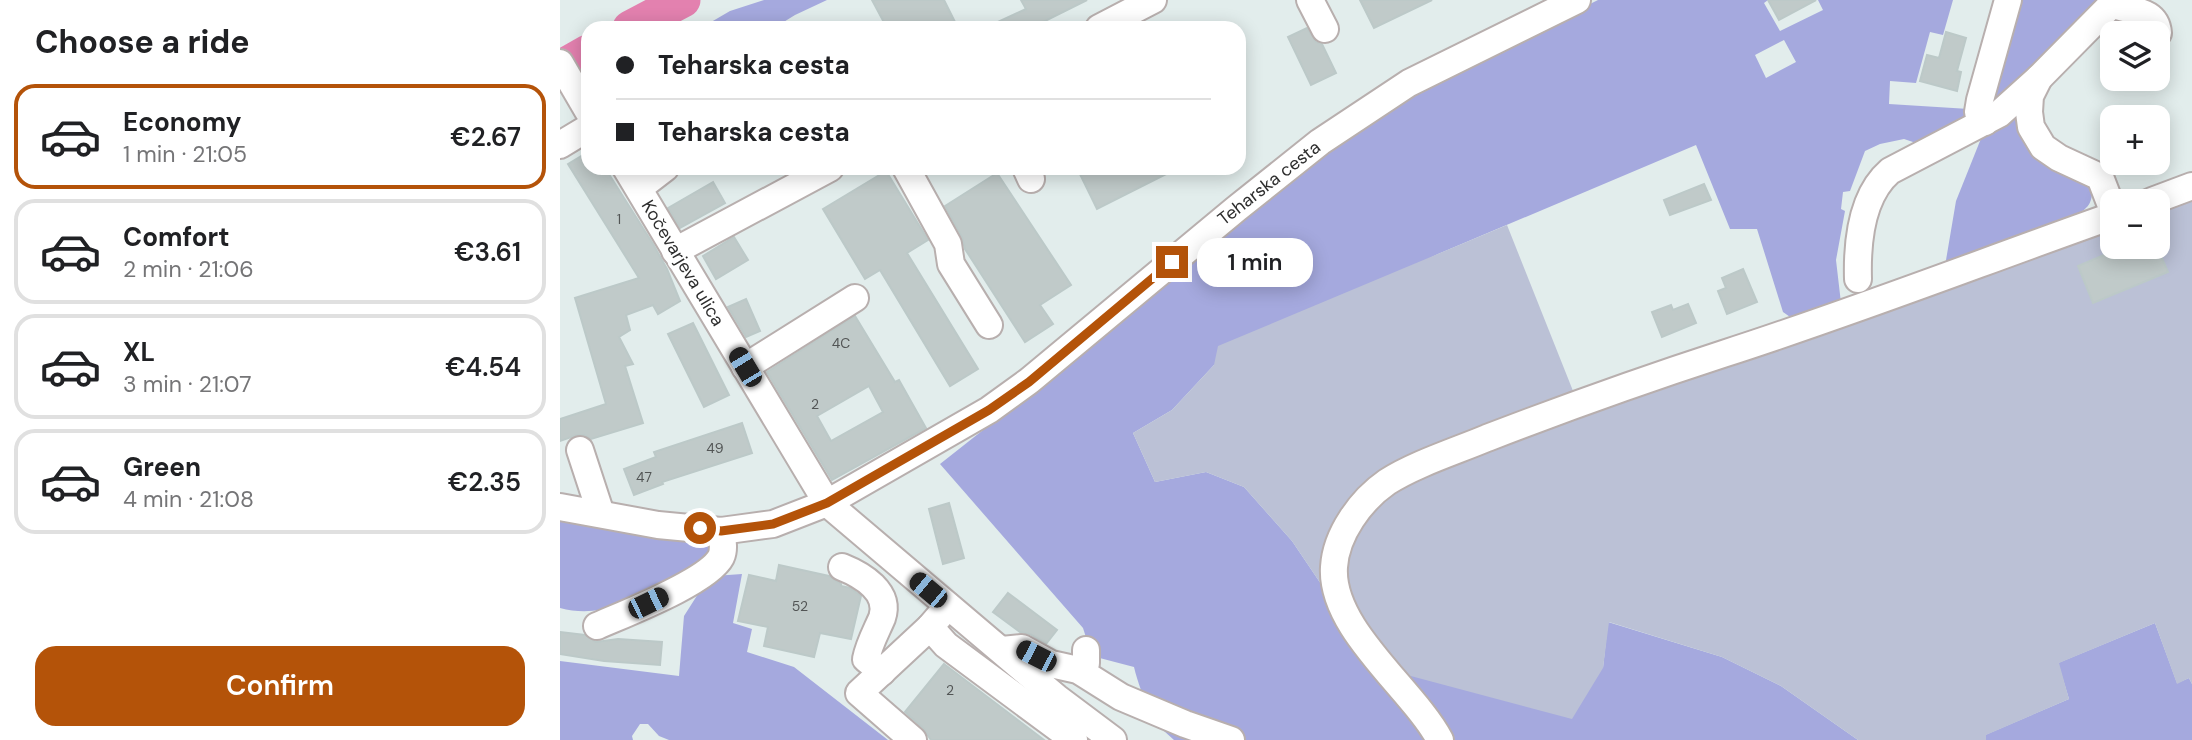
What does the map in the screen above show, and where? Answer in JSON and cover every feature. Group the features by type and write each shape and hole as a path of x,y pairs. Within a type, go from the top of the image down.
{"street":[{"path":"1112,21 1153,0"},
{"path":"1310,0 1325,29"},
{"name":"Teharska cesta","path":"560,507 658,524 721,531 773,524 827,503 989,410 1019,389 1320,142 1409,83 1577,0"},
{"path":"1985,122 1978,112 1980,100 2008,0"},
{"path":"1858,279 1857,249 1868,207 1879,181 1890,172 1999,114 2039,78 2113,1 2122,8 2146,14 2154,21"},
{"path":"560,63 581,102"},
{"path":"2039,78 2030,96 2029,112 2031,127 2036,137 2043,147 2059,158 2100,177 2105,189"},
{"path":"560,145 581,115"},
{"path":"675,251 817,175"},
{"path":"910,175 948,244 951,264 989,325"},
{"name":"Kočevarjeva ulica","path":"632,178 827,503 1057,698 1114,740"},
{"path":"2170,194 2192,186"},
{"path":"1440,740 1361,637 1344,612 1337,592 1334,566 1344,530 1361,505 1388,482 1439,457 1591,397 1779,336 2100,220"},
{"path":"745,367 855,298"},
{"path":"580,450 601,514"},
{"path":"597,626 709,571 720,559 724,548 721,531"},
{"path":"842,566 866,579 882,599 883,615 869,645 866,659 882,672"},
{"path":"913,740 859,693 930,627 948,606"},
{"path":"930,627 946,645 1074,740"},
{"path":"1001,650 1022,649 1051,664 1082,660 1121,697 1231,740"}],"shaded area":[{"path":"764,0 827,0 785,21 713,21 730,11"},
{"path":"1598,0 1768,0 1764,3 1780,31 1823,10 1818,0 1953,0 1943,35 1930,32 1916,83 1890,81 1889,104 1969,109 1973,121 1916,143 1904,139 1880,144 1865,151 1850,191 1843,192 1841,209 1845,211 1836,260 1841,303 1793,319 1783,312 1757,229 1730,229 1696,145 1438,254 1214,365 1172,410 1133,433 1155,482 1206,472 1244,487 1292,541 1377,667 1603,668 1608,622 1722,657 1781,686 1858,740 1174,740 1144,713 1134,667 1092,656 1083,628 940,464 1077,356 1335,143 1420,89","holes":["1784,40 1796,62 1766,78 1755,55"]},
{"path":"2013,0 2104,0 1989,108"},
{"path":"2015,111 2026,147 2092,184 2089,204 2074,216 1945,266 1956,201 1982,136"},
{"path":"2192,198 2192,684 2189,678 2177,684 2155,623 2059,663 2069,699 1986,735 1986,740 1858,740 1781,686 1722,657 1609,622 1603,668 1572,719 1377,667 1292,541 1244,487 1206,472 1155,482 1133,433 1172,410 1214,365 1218,346 1507,225 1581,411 2100,233 2100,259 2170,259 2170,207"},
{"path":"560,518 695,539 710,546 715,555 660,587 621,605 581,611 560,608"},
{"path":"742,574 733,623 752,629 747,652 794,667 888,740 669,740 659,736 648,724 640,724 632,736 633,740 560,740 560,661 679,676 684,616 714,576"},
{"path":"2155,623 2177,683 2189,678 2192,684 2192,740 1986,740 1985,735 2069,699 2058,663"}],"building":[{"path":"872,0 944,0 954,21 883,21"},
{"path":"1021,0 1087,0 1045,21 1000,21 1026,9"},
{"path":"1360,0 1432,0 1374,28"},
{"path":"1768,0 1816,0 1779,20"},
{"path":"1307,28 1316,42 1322,44 1336,73 1311,85 1288,37"},
{"path":"1946,32 1966,38 1957,71 1961,72 1957,91 1920,81 1927,55 1939,58"},
{"path":"581,156 581,175 609,175 653,244 680,301 658,314 653,305 626,315 630,330 619,337 633,364 625,366 643,423 591,439 577,435 560,441 560,419 606,404 575,298 639,278 568,164"},
{"path":"879,175 888,175 928,240 907,253 978,369 950,386 880,270 865,279 823,209"},
{"path":"994,175 998,175 1071,285 1040,305 1053,324 1025,342 965,249 962,237 945,206"},
{"path":"1080,175 1164,175 1097,209"},
{"path":"713,182 725,203 680,228 668,208"},
{"path":"1704,184 1711,200 1670,215 1664,200"},
{"path":"734,237 748,260 716,279 703,256"},
{"path":"2100,257 2100,259 2162,259 2168,272 2093,303 2078,266"},
{"path":"1743,269 1757,302 1727,314 1718,291 1726,288 1722,278"},
{"path":"746,299 760,331 746,337 728,307"},
{"path":"1688,304 1696,323 1662,337 1652,312 1671,305 1673,310"},
{"path":"855,316 895,382 899,380 926,428 832,480 767,372","holes":["869,386 883,412 831,441 817,416"]},
{"path":"693,323 729,395 704,407 668,334"},
{"path":"742,423 752,453 662,482 663,484 634,495 624,469 656,457 654,452"},
{"path":"949,503 964,558 943,564 929,509"},
{"path":"779,565 829,576 841,586 850,588 861,596 851,639 820,633 814,657 764,646 768,627 738,621 749,575 776,581"},
{"path":"1008,593 1057,630 1046,644 1030,634 1020,632 993,612"},
{"path":"560,632 585,635 596,642 618,639 662,642 660,665 604,661 560,654"},
{"path":"944,664 1044,740 931,740 923,728 905,712"}],"waterway":[{"path":"643,21 683,0"},
{"path":"560,68 581,56"}],"route":[{"path":"700,528 721,531 773,524 827,503 989,410 1029,382 1172,262"}]}
